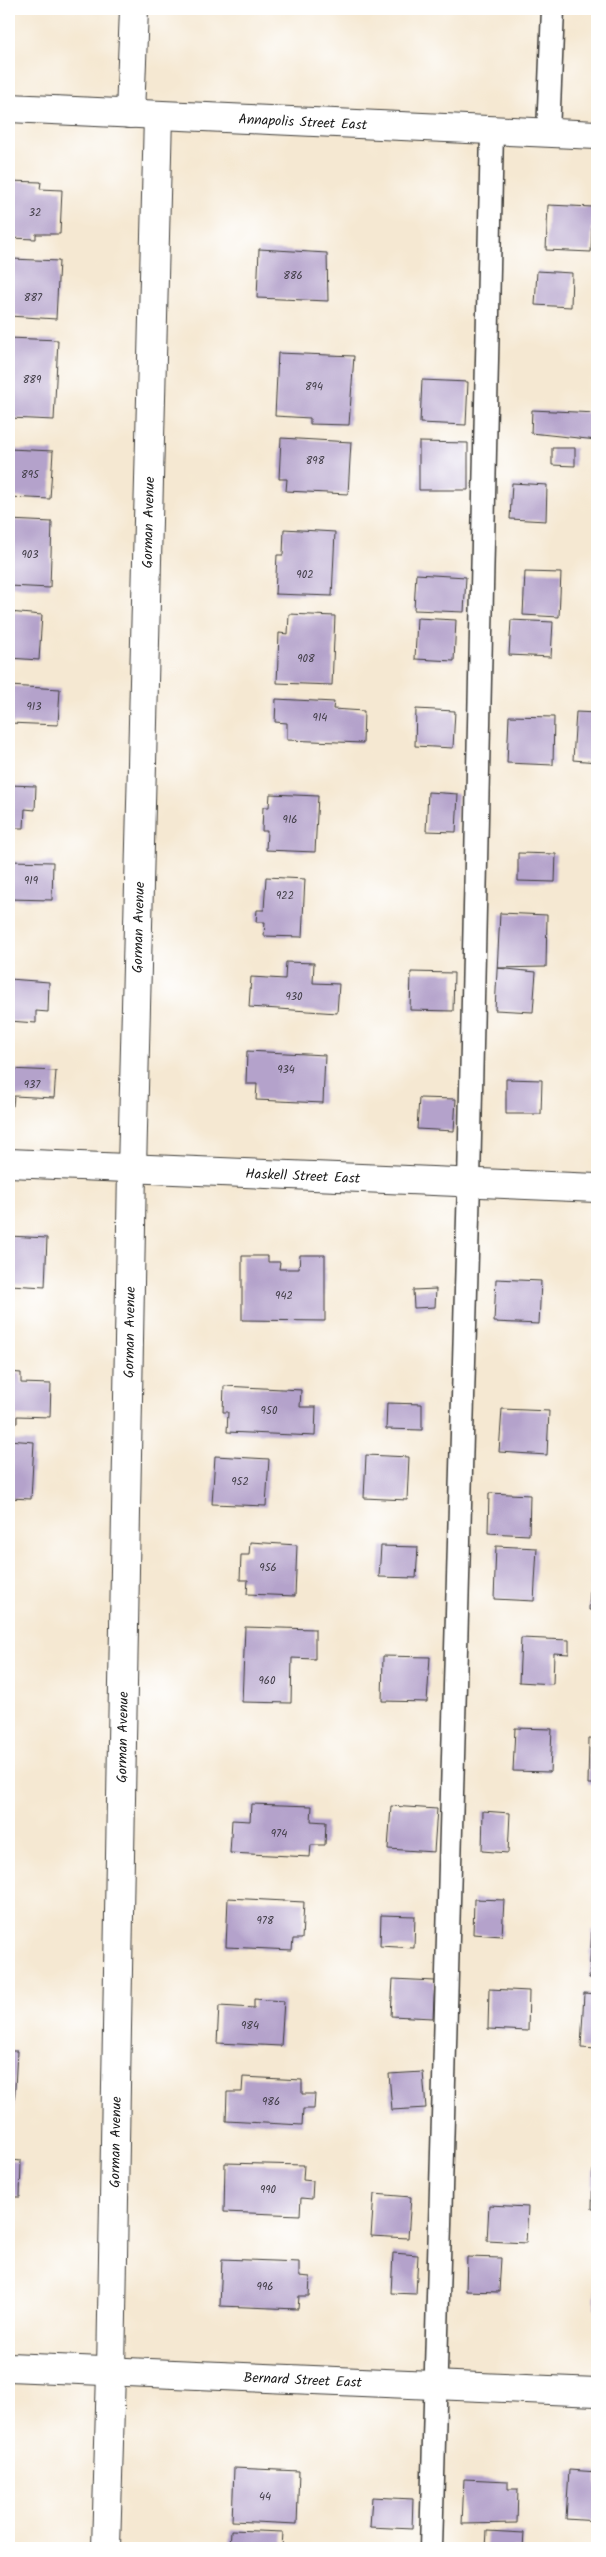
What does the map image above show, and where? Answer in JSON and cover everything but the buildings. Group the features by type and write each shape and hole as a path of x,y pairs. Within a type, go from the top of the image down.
{"street":[{"path":"130,114 134,9"},
{"name":"Annapolis Street East","path":"9,108 597,135"},
{"name":"Gorman Avenue","path":"106,2548 111,2372 132,1169 158,115"},
{"name":"Haskell Street East","path":"9,1163 597,1188"},
{"name":"Bernard Street East","path":"9,2367 597,2392"}],"lane":[{"path":"548,133 553,9"},
{"path":"431,2548 468,1182 492,131"}]}
